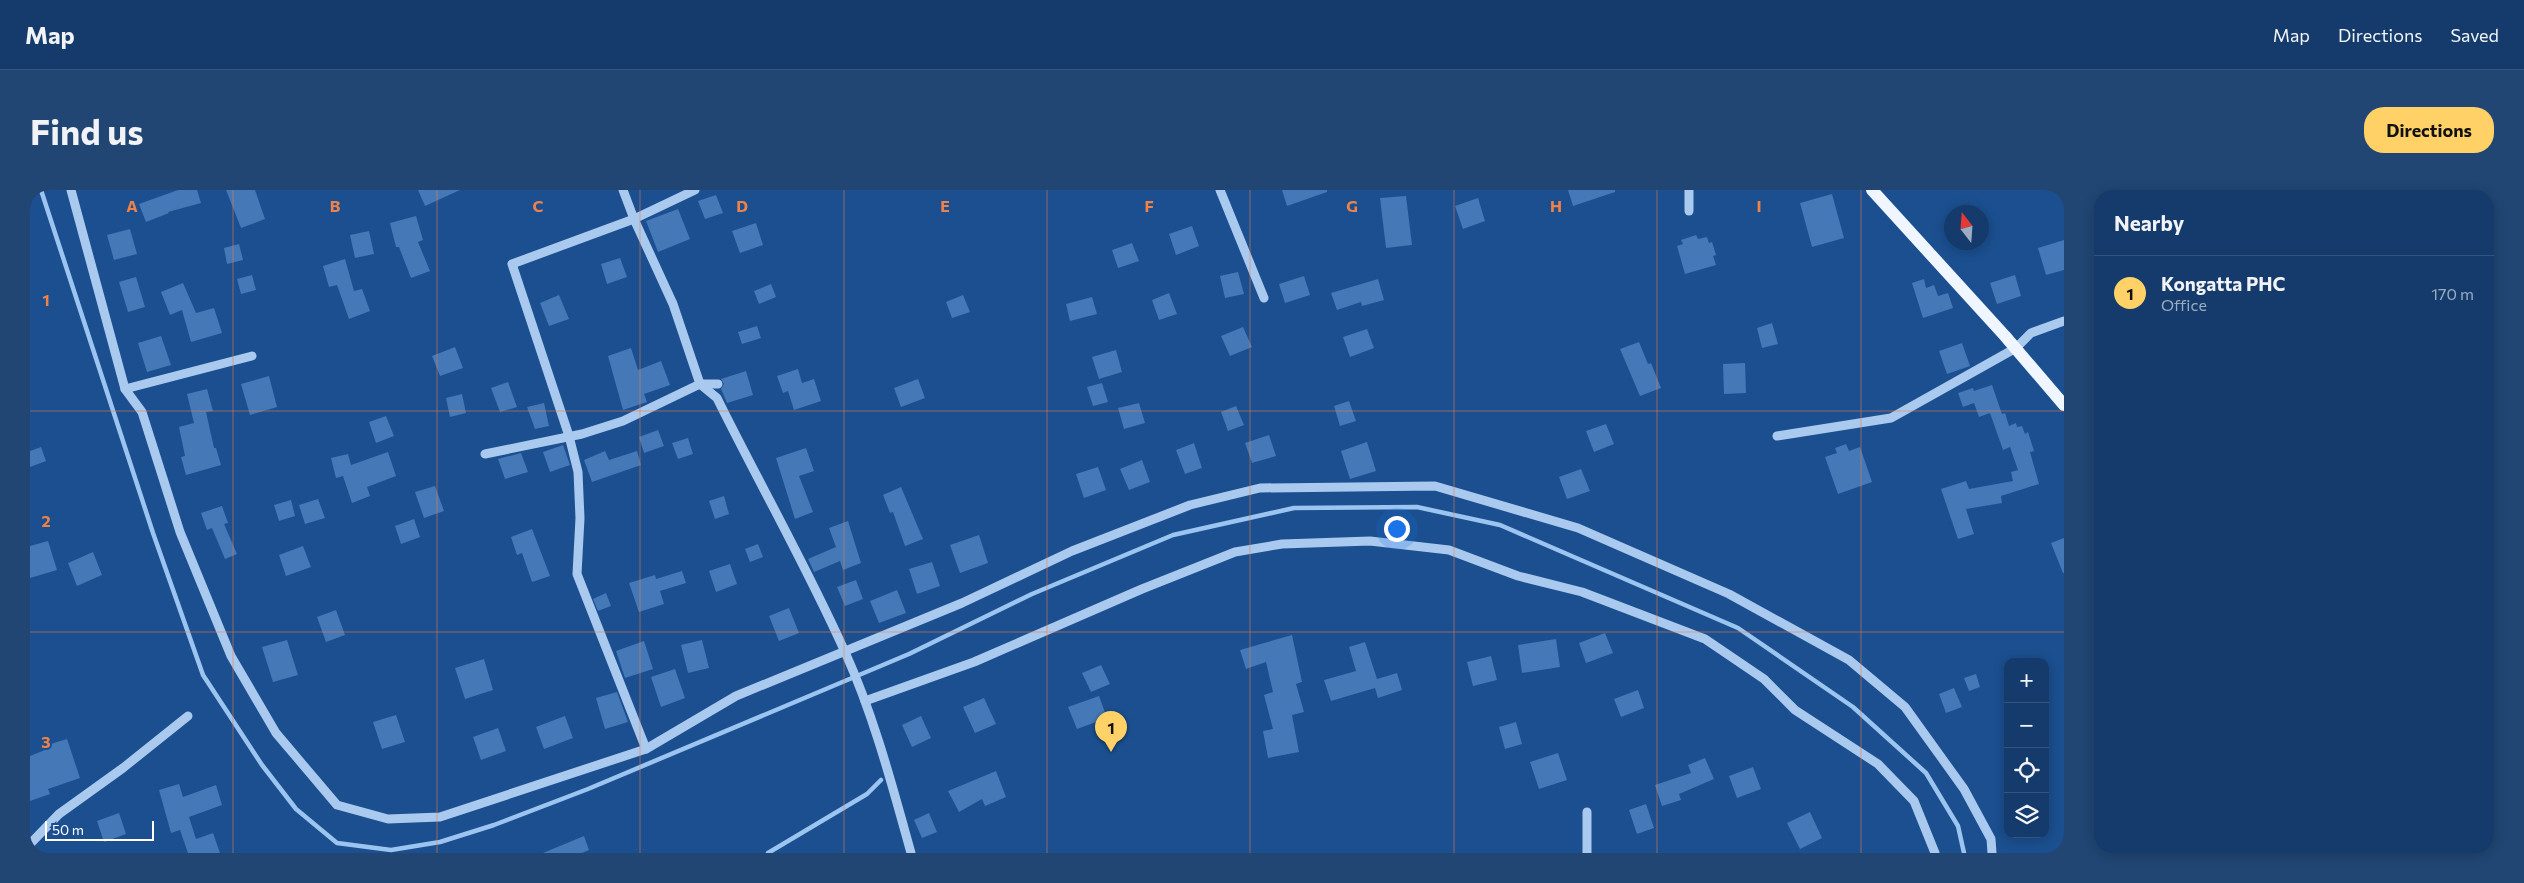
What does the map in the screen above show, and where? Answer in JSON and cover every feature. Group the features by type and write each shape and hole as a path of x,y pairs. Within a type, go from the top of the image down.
{"main road":[{"path":"1872,190 2016,348 2064,405"}],"street":[{"path":"71,190 125,389 142,412 180,532 231,656 276,733 337,805 388,819 440,817 646,749 736,696 962,603 1072,551 1190,505 1260,488 1436,486 1578,528 1729,594 1849,660 1905,706 1964,789 1990,839 1992,853"},
{"path":"623,190 634,219 673,304 700,384 717,398 782,528 808,570 845,651 865,700 887,767 911,853"},
{"path":"646,749 577,574 580,518 578,472 569,436 512,264 634,219 695,190"},
{"path":"1220,190 1264,298"},
{"path":"1689,190 1689,211"},
{"path":"1777,436 1891,418 2016,348 2031,334 2064,321"},
{"path":"125,389 252,356"},
{"path":"485,454 569,436 623,421 700,384 718,384"},
{"path":"865,700 974,662 1142,589 1235,552 1282,544 1370,541 1449,550 1518,576 1582,592 1705,639 1764,678 1795,710 1878,764 1914,801 1935,853"},
{"path":"30,844 59,814 123,768 188,716"},
{"path":"1587,853 1588,812"}],"building":[{"path":"178,190 197,190 201,203 168,212 146,222 139,204"},
{"path":"226,190 255,190 265,219 241,228"},
{"path":"418,190 460,190 425,206"},
{"path":"1282,190 1327,190 1327,192 1287,206"},
{"path":"1568,190 1615,190 1615,192 1573,206"},
{"path":"1832,194 1844,238 1812,247 1800,203"},
{"path":"716,195 723,213 705,219 698,201"},
{"path":"1406,196 1412,245 1386,248 1380,198"},
{"path":"1478,198 1485,221 1463,229 1455,206"},
{"path":"678,209 690,239 658,252 646,221"},
{"path":"416,216 423,240 418,242 430,271 411,278 399,247 396,247 390,223"},
{"path":"756,223 763,245 740,253 732,231"},
{"path":"1192,226 1199,246 1176,255 1169,234"},
{"path":"130,229 137,254 114,260 107,235"},
{"path":"369,231 374,254 355,258 350,235"},
{"path":"1696,235 1698,239 1707,237 1709,243 1712,242 1716,255 1713,256 1716,265 1685,274 1677,246 1683,244 1681,240"},
{"path":"2064,240 2064,270 2046,275 2038,248"},
{"path":"1132,243 1139,261 1118,268 1112,250"},
{"path":"239,244 243,260 227,264 224,248"},
{"path":"620,258 627,277 607,284 601,264"},
{"path":"345,259 354,291 362,289 370,311 349,319 337,285 329,287 323,266"},
{"path":"1238,272 1244,294 1225,298 1220,276"},
{"path":"252,275 256,290 241,294 237,279"},
{"path":"2015,275 2021,296 1997,304 1990,283"},
{"path":"1304,276 1310,295 1285,303 1279,284"},
{"path":"136,277 145,307 128,312 119,282"},
{"path":"1378,279 1384,300 1362,306 1361,302 1337,310 1331,293"},
{"path":"1924,279 1926,288 1934,285 1938,296 1948,293 1953,308 1923,318 1912,283"},
{"path":"183,283 196,313 214,308 222,333 191,342 182,310 170,315 161,292"},
{"path":"771,284 776,297 759,304 754,291"},
{"path":"1169,293 1177,314 1159,320 1152,300"},
{"path":"559,295 569,319 549,326 540,303"},
{"path":"963,295 970,312 952,318 946,302"},
{"path":"1092,297 1097,314 1070,321 1066,304"},
{"path":"1772,323 1778,344 1762,348 1757,328"},
{"path":"757,326 761,338 742,344 738,332"},
{"path":"1243,327 1252,347 1230,356 1221,336"},
{"path":"1367,329 1374,348 1350,357 1343,337"},
{"path":"161,336 171,365 147,372 138,343"},
{"path":"1639,342 1648,364 1651,363 1661,388 1640,396 1620,349"},
{"path":"1962,343 1970,366 1947,374 1939,351"},
{"path":"455,347 463,368 440,376 432,356"},
{"path":"631,348 638,370 661,361 670,385 644,394 647,402 623,410 608,356"},
{"path":"1116,350 1122,372 1099,379 1092,357"},
{"path":"1745,363 1746,393 1724,394 1723,364"},
{"path":"798,369 802,383 814,379 821,401 794,410 788,391 783,393 777,376"},
{"path":"746,371 753,395 727,403 721,389 724,384 721,379"},
{"path":"269,376 277,407 250,415 241,384"},
{"path":"918,379 925,398 901,407 894,388"},
{"path":"508,382 517,407 500,412 491,388"},
{"path":"1102,383 1108,402 1093,406 1087,387"},
{"path":"1992,385 2002,414 2005,413 2009,426 2016,423 2017,427 2022,426 2025,434 2028,432 2034,451 2030,452 2039,484 2001,496 2002,503 1966,509 1974,534 1958,539 1941,489 1966,481 1969,489 2013,481 2011,472 2018,470 2010,447 2003,450 1990,413 1979,417 1974,403 1963,407 1958,393 1973,388 1974,391"},
{"path":"207,389 213,411 206,412 214,448 216,448 221,465 186,475 181,457 185,456 179,427 194,423 187,394"},
{"path":"462,394 466,413 450,417 446,398"},
{"path":"1349,401 1356,421 1340,426 1334,406"},
{"path":"544,403 549,426 535,429 527,407"},
{"path":"1139,403 1145,423 1124,429 1118,408"},
{"path":"1236,406 1244,425 1228,431 1221,412"},
{"path":"386,416 394,436 376,443 369,422"},
{"path":"1606,424 1614,444 1594,452 1586,431"},
{"path":"658,430 664,446 644,453 639,437"},
{"path":"1269,435 1276,456 1252,463 1245,443"},
{"path":"688,438 693,454 678,459 672,443"},
{"path":"1367,442 1376,471 1350,479 1341,451"},
{"path":"1194,443 1202,468 1185,474 1176,450"},
{"path":"1846,444 1849,451 1860,447 1872,482 1838,494 1825,457 1837,453 1835,448"},
{"path":"563,445 570,465 550,472 543,452"},
{"path":"41,447 46,461 30,467 30,451"},
{"path":"806,448 814,471 799,476 813,512 795,519 776,458"},
{"path":"605,451 609,460 637,451 641,465 592,482 584,460"},
{"path":"388,452 396,476 367,487 370,496 352,503 343,476 336,478 331,458 348,454 351,465"},
{"path":"521,453 528,472 505,479 498,459"},
{"path":"1142,460 1150,482 1129,490 1120,469"},
{"path":"1098,467 1106,490 1084,498 1076,474"},
{"path":"1581,469 1590,491 1567,499 1559,477"},
{"path":"435,486 444,511 424,518 415,492"},
{"path":"901,487 923,539 905,546 893,512 890,513 883,495"},
{"path":"724,496 729,514 715,519 709,501"},
{"path":"318,499 325,518 305,524 299,505"},
{"path":"291,500 295,516 279,521 274,505"},
{"path":"222,506 228,523 224,524 237,554 225,559 212,528 207,530 201,513"},
{"path":"414,519 420,537 401,544 395,526"},
{"path":"848,521 861,563 843,570 840,561 814,572 808,559 836,547 829,528"},
{"path":"532,529 550,576 532,582 522,553 517,555 511,537"},
{"path":"979,535 988,563 960,573 950,545"},
{"path":"2064,538 2064,573 2063,573 2051,543"},
{"path":"48,541 57,570 30,578 30,546"},
{"path":"758,544 763,557 750,562 745,549"},
{"path":"303,546 311,567 286,576 279,555"},
{"path":"93,552 102,575 77,586 68,563"},
{"path":"932,562 940,586 917,594 909,569"},
{"path":"730,564 737,584 716,592 709,571"},
{"path":"682,571 686,583 660,591 664,604 639,612 629,583 655,575 656,579"},
{"path":"856,580 863,599 845,606 837,587"},
{"path":"897,590 906,613 879,623 870,601"},
{"path":"606,593 611,606 598,611 593,599"},
{"path":"789,608 799,633 779,641 769,616"},
{"path":"336,610 345,635 326,642 317,617"},
{"path":"1605,633 1613,653 1586,663 1579,643"},
{"path":"1292,635 1302,682 1296,684 1304,712 1292,715 1299,752 1268,758 1263,731 1273,729 1264,695 1273,692 1266,662 1246,669 1240,650"},
{"path":"1556,639 1560,667 1522,673 1518,645"},
{"path":"287,640 298,675 273,682 262,647"},
{"path":"702,640 709,668 688,673 681,645"},
{"path":"644,641 653,669 625,678 616,651"},
{"path":"1365,642 1377,679 1397,673 1402,690 1378,698 1375,688 1331,701 1324,680 1356,671 1349,647"},
{"path":"1491,656 1497,680 1473,686 1467,662"},
{"path":"484,659 493,690 465,699 455,668"},
{"path":"1101,665 1110,684 1091,692 1082,673"},
{"path":"675,669 685,698 661,707 651,677"},
{"path":"1976,674 1980,687 1969,691 1964,678"},
{"path":"1954,688 1962,707 1946,713 1939,694"},
{"path":"1638,690 1644,708 1621,717 1614,699"},
{"path":"617,692 628,722 605,729 596,698"},
{"path":"1099,696 1107,718 1077,729 1068,707"},
{"path":"984,698 996,724 975,733 963,707"},
{"path":"396,715 405,742 382,749 373,722"},
{"path":"565,716 573,738 544,749 536,727"},
{"path":"921,716 931,738 912,747 902,725"},
{"path":"1516,722 1522,744 1505,749 1499,727"},
{"path":"498,728 506,751 481,760 473,737"},
{"path":"67,739 80,778 48,789 50,794 30,801 30,756 45,750 44,746"},
{"path":"1558,753 1567,780 1539,789 1530,762"},
{"path":"1705,758 1714,779 1679,794 1681,800 1662,806 1655,785 1691,773 1688,765"},
{"path":"1753,767 1761,789 1737,798 1729,776"},
{"path":"996,771 1006,797 985,806 982,799 959,812 948,791"},
{"path":"179,784 183,797 216,785 222,805 189,817 196,839 213,833 220,853 188,853 180,830 171,833 159,790"},
{"path":"1646,804 1654,828 1637,834 1629,810"},
{"path":"1810,812 1822,838 1800,849 1787,823"},
{"path":"119,813 126,834 104,842 97,821"},
{"path":"929,813 937,832 922,838 914,820"},
{"path":"584,836 589,850 582,853 543,853"}],"waterway":[{"path":"41,190 153,533 203,675 262,765 296,809 337,843 391,850 440,842 494,825 588,789 909,654 1032,594 1173,535 1294,508 1417,507 1500,525 1738,628 1853,707 1926,773 1958,826 1964,853"},
{"path":"768,853 867,794 881,780"}],"place":[{"name":"Kongatta PHC","path":"1111,752"}]}
